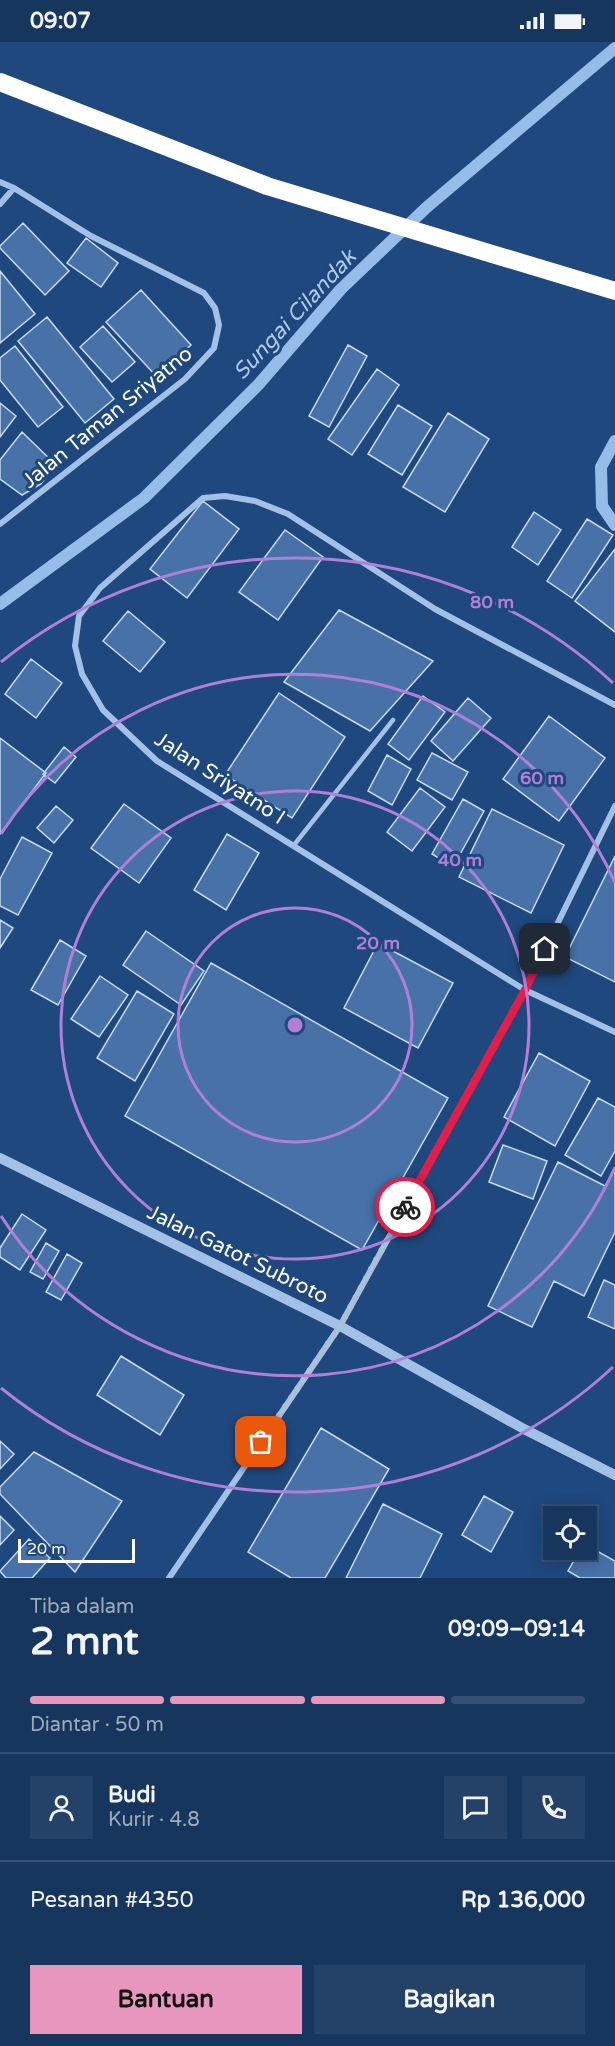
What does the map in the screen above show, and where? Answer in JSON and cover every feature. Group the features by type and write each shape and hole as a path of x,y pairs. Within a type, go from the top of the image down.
{"highway":[{"path":"0,82 267,186 615,291"}],"street":[{"name":"Jalan Taman Sriyatno","path":"0,182 14,188 91,236 204,293 215,308 219,325 214,348 185,379 0,524"},
{"path":"0,204 14,188"},
{"name":"Jalan Sriyatno I","path":"615,705 435,609 288,514 255,501 225,496 203,498 100,588 79,616 75,646 82,674 103,710 157,761 525,990 615,1032"},
{"path":"169,1578 340,1326 525,990 615,806"},
{"name":"Jalan Gatot Subroto","path":"0,1158 340,1326 524,1429 615,1475"}],"lane":[{"path":"294,845 393,720"}],"building":[{"path":"23,223 69,271 45,295 0,248"},
{"path":"86,238 118,263 101,287 67,263"},
{"path":"0,271 35,314 0,343"},
{"path":"141,290 191,345 157,377 106,322"},
{"path":"47,317 114,399 85,423 18,341"},
{"path":"103,326 135,362 112,382 80,347"},
{"path":"348,345 367,356 329,427 309,416"},
{"path":"15,346 63,407 38,427 0,380 0,358"},
{"path":"377,369 399,385 352,455 328,439"},
{"path":"0,403 16,416 0,437"},
{"path":"398,405 432,426 402,475 368,454"},
{"path":"448,413 489,439 445,512 403,487"},
{"path":"22,432 55,464 41,484 22,495 0,479 0,460"},
{"path":"203,501 239,529 187,598 150,569"},
{"path":"534,512 561,530 538,565 512,547"},
{"path":"587,519 613,535 572,598 547,581"},
{"path":"285,530 323,557 278,620 239,592"},
{"path":"615,549 615,632 575,601"},
{"path":"339,610 433,661 370,731 284,682"},
{"path":"128,611 165,642 140,672 103,641"},
{"path":"31,659 62,683 36,718 5,694"},
{"path":"279,693 345,737 292,818 225,775"},
{"path":"423,696 445,712 409,760 388,744"},
{"path":"468,698 491,718 453,761 431,741"},
{"path":"549,716 605,758 559,821 503,779"},
{"path":"0,738 46,773 0,834"},
{"path":"64,747 76,757 55,783 43,774"},
{"path":"432,753 468,772 452,800 417,780"},
{"path":"387,755 411,769 392,805 368,791"},
{"path":"420,788 445,807 412,851 387,832"},
{"path":"463,799 484,811 453,867 432,854"},
{"path":"124,804 171,838 139,883 91,848"},
{"path":"56,806 73,820 54,843 37,828"},
{"path":"492,809 564,845 531,913 459,877"},
{"path":"227,834 259,853 226,910 194,890"},
{"path":"22,837 52,853 18,915 0,906 0,879"},
{"path":"615,856 615,982 565,957"},
{"path":"0,920 13,928 0,948"},
{"path":"146,931 204,971 181,1005 123,965"},
{"path":"60,940 86,956 58,1005 31,990"},
{"path":"378,943 453,983 418,1048 344,1008"},
{"path":"211,963 448,1098 362,1250 125,1116"},
{"path":"100,976 128,995 99,1037 71,1019"},
{"path":"137,991 174,1014 135,1081 97,1058"},
{"path":"539,1053 590,1081 555,1146 504,1117"},
{"path":"598,1098 615,1107 615,1151 601,1176 565,1155"},
{"path":"503,1145 547,1161 533,1199 489,1182"},
{"path":"558,1162 605,1186 615,1169 615,1232 584,1296 554,1281 532,1327 488,1306"},
{"path":"22,1214 46,1230 20,1270 0,1257 0,1248"},
{"path":"46,1243 59,1251 43,1279 30,1272"},
{"path":"67,1254 82,1263 61,1300 46,1292"},
{"path":"604,1280 615,1285 615,1329 588,1317"},
{"path":"121,1356 184,1395 160,1435 97,1395"},
{"path":"321,1428 389,1469 325,1578 291,1578 248,1552"},
{"path":"0,1441 14,1454 0,1469"},
{"path":"34,1452 122,1501 75,1572 0,1494 0,1487"},
{"path":"484,1496 513,1512 491,1552 462,1535"},
{"path":"383,1504 442,1534 420,1578 346,1578"},
{"path":"0,1516 14,1530 0,1545"},
{"path":"29,1539 50,1558 32,1578 6,1578 0,1571"},
{"path":"597,1551 615,1561 615,1578 580,1578 568,1571 574,1560 597,1560"}],"waterway":[{"name":"Sungai Cilandak","path":"0,604 144,498 258,385 341,289 427,207 615,48"},
{"name":"Sungai Cilandak","path":"615,441 601,467 602,506 615,525"}],"way so far":[{"path":"261,1442 340,1326 405,1207"}],"route":[{"path":"405,1207 525,990 545,949"}]}
